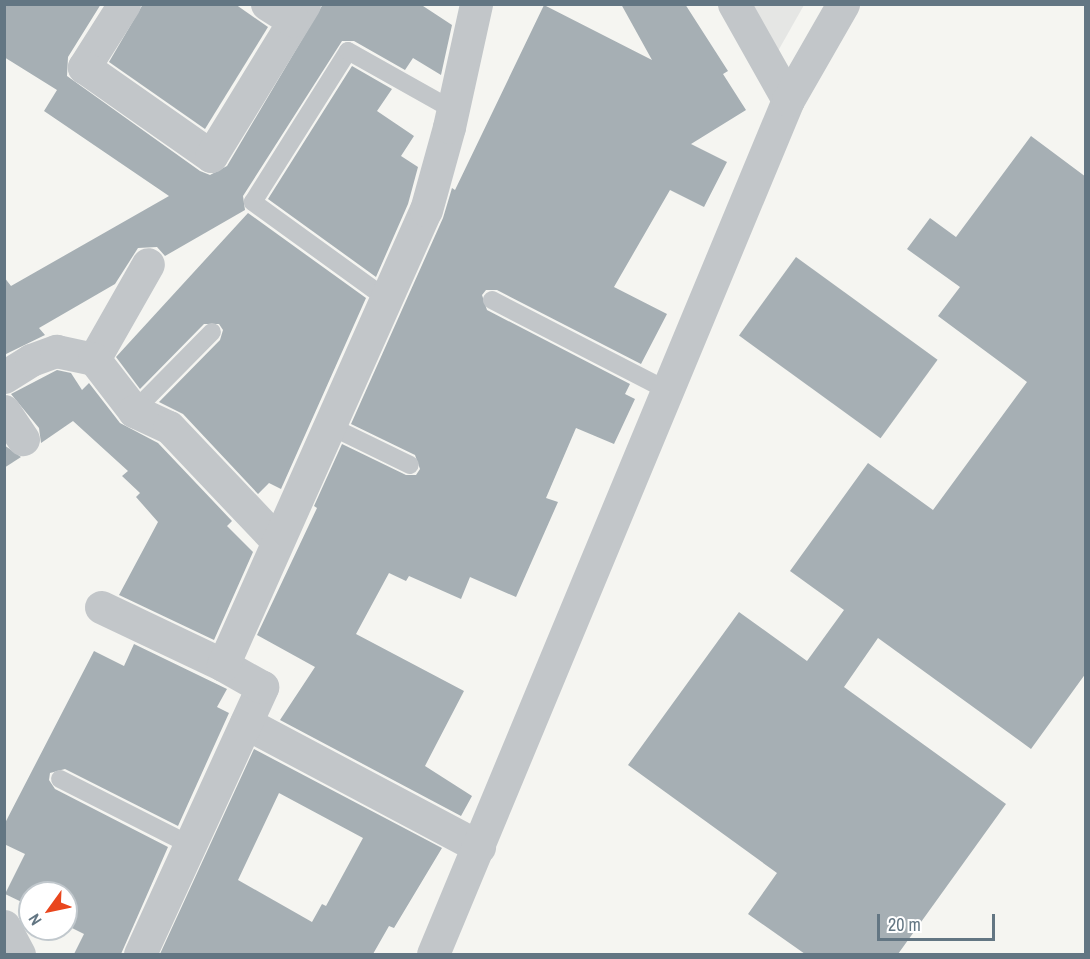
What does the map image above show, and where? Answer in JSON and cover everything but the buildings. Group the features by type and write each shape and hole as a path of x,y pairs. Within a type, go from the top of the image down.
{"street":[{"path":"124,4 84,67 211,156 288,10"},
{"path":"223,665 384,297 426,210 453,110 476,4"},
{"path":"734,4 788,100"},
{"path":"434,954 788,100 843,4"},
{"path":"94,359 148,264"},
{"path":"4,377 31,360 57,351 94,359 134,411 169,427 277,542"},
{"path":"4,411 23,439"},
{"path":"101,607 223,665 262,687 140,954"},
{"path":"246,723 478,847"},
{"path":"4,926 19,954"}],"lane":[{"path":"384,297 253,202 348,51 453,110"},
{"path":"492,300 668,391"},
{"path":"134,411 212,332"},
{"path":"328,425 410,465"},
{"path":"60,779 190,845"}],"shaded area":[{"path":"751,5 804,5 778,51"}]}
